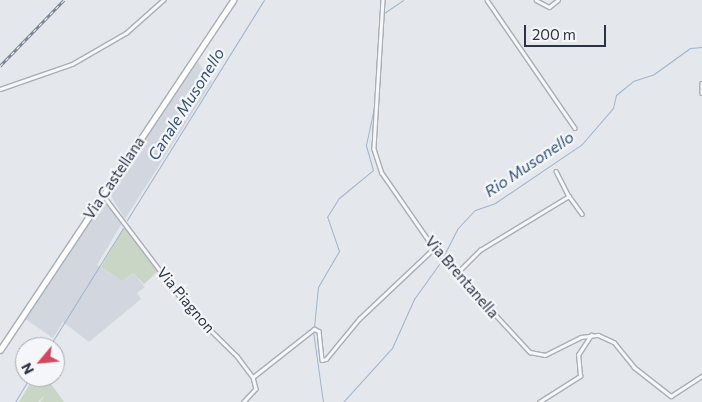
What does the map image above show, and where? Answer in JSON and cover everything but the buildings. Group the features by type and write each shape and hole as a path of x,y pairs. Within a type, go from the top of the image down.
{"main road":[{"name":"Via Castellana","path":"0,350 233,0"}],"street":[{"path":"0,89 72,64 126,33 163,0"},
{"name":"Via Brentanella","path":"383,0 374,149 382,173 434,248 533,354 548,354 591,335"},
{"path":"487,0 574,128"},
{"path":"536,0 549,7 558,0"},
{"path":"702,83 702,93"},
{"path":"556,171 569,196 582,214"},
{"name":"Via Piagnon","path":"103,195 190,310 237,356 253,377"},
{"path":"458,274 480,250 569,196"},
{"path":"244,402 256,389 253,377 314,329 319,331 322,360 326,359 359,319 434,248"},
{"path":"539,402 580,376 578,355 591,335 614,342 637,370 669,395 675,396 702,376"}],"shaded area":[{"path":"196,59 212,82 125,219 108,191"},
{"path":"101,202 110,204 122,223 97,265 122,281 133,273 145,287 137,293 141,299 89,342 63,322 54,337 52,337 24,318"}],"green space":[{"path":"125,226 158,271 144,284 133,273 122,281 101,267"},
{"path":"28,387 53,387 64,402 40,402 45,395 38,402 19,402"}],"waterway":[{"name":"Canale Musonello","path":"127,220 264,0"},
{"path":"384,13 403,0"},
{"name":"Rio Musonello","path":"444,255 457,229 475,210 495,203 582,144 613,108 616,95 633,81 654,74 690,48 702,47"},
{"path":"378,102 380,74"},
{"path":"314,327 318,287 339,251 327,217 339,198 373,170 366,145 375,103"},
{"name":"Canale Musonello","path":"55,337 123,228"},
{"name":"Rio Musonello","path":"343,402 392,348 414,299 442,260"},
{"path":"313,331 323,402"},
{"name":"Canale Musonello","path":"15,402 24,387"}],"railway":[{"path":"0,66 64,0"}]}
